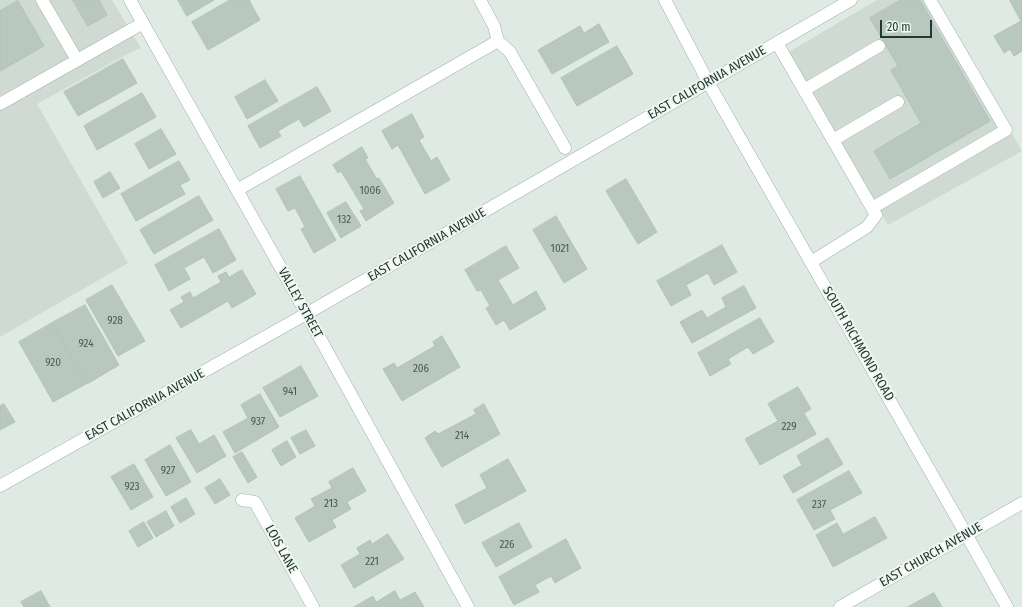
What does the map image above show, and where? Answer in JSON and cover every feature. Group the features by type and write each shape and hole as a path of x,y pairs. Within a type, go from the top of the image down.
{"street":[{"path":"42,0 77,60"},
{"name":"VALLEY STREET","path":"130,0 468,607"},
{"path":"480,0 494,26 498,41 510,52 565,148"},
{"name":"SOUTH RICHMOND ROAD","path":"665,0 708,82 1007,607"},
{"name":"EAST CALIFORNIA AVENUE","path":"0,486 306,314 852,0"},
{"path":"872,208 1006,130 930,0"},
{"path":"0,104 143,23"},
{"path":"237,190 498,41"},
{"path":"777,43 876,215 868,227 811,262"},
{"path":"804,90 879,46"},
{"path":"833,140 898,102"},
{"name":"LOIS LANE","path":"242,500 255,502 313,607"},
{"name":"EAST CHURCH AVENUE","path":"840,607 1022,503"}],"shaded area":[{"path":"0,0 112,0 141,48 131,52 37,104 128,263 0,337"},
{"path":"877,0 934,0 1022,151 888,225 787,53"}],"building":[{"path":"73,0 99,0 107,15 88,26"},
{"path":"178,0 214,0 187,16"},
{"path":"230,0 249,0 260,20 208,50 192,22"},
{"path":"901,0 920,0 990,121 890,179 874,151 921,123 891,70 898,66 870,18"},
{"path":"1022,0 1022,51 1014,56 1010,49 1004,53 994,36 1021,21 1010,1"},
{"path":"18,1 44,46 0,71 0,11"},
{"path":"599,24 609,42 552,74 538,50 580,26 584,33"},
{"path":"617,46 633,74 577,106 561,78"},
{"path":"123,59 137,83 78,116 64,92"},
{"path":"265,80 278,101 247,119 235,97"},
{"path":"317,87 331,111 304,127 299,119 278,131 281,136 260,148 248,126"},
{"path":"142,93 156,117 97,150 84,126"},
{"path":"412,114 424,137 419,140 431,161 437,157 450,180 425,194 398,145 392,149 382,131"},
{"path":"161,129 176,154 149,169 135,144"},
{"path":"362,147 368,158 365,159 377,179 379,178 394,203 366,221 360,211 364,209 341,171 338,173 333,165"},
{"path":"179,161 190,180 180,185 185,194 136,221 121,194"},
{"path":"110,172 120,188 103,198 94,182"},
{"path":"300,176 336,240 314,253 301,229 305,227 295,208 288,211 276,189"},
{"path":"626,179 657,232 638,244 606,191"},
{"path":"199,196 213,220 154,254 140,230"},
{"path":"346,202 361,226 341,238 327,213"},
{"path":"556,216 587,269 564,283 533,230"},
{"path":"219,229 236,260 213,273 204,257 184,268 190,279 169,291 155,265"},
{"path":"722,245 737,272 714,285 708,273 686,285 691,295 671,306 657,281"},
{"path":"506,246 519,268 498,280 513,305 536,291 546,309 510,330 504,320 496,325 486,308 490,306 481,290 477,291 465,270"},
{"path":"242,270 256,294 232,308 228,301 181,328 170,310 184,302 181,297 190,292 193,298 221,282 218,276 226,272 229,277"},
{"path":"112,285 145,341 118,356 86,300"},
{"path":"744,286 756,308 692,343 680,322 702,310 707,318 726,307 722,298"},
{"path":"85,305 119,365 87,384 52,323"},
{"path":"760,318 774,342 753,354 748,347 728,359 731,364 710,376 698,353"},
{"path":"52,323 86,384 53,402 19,342"},
{"path":"442,336 460,367 402,401 383,369 394,363 397,368 435,346 433,342"},
{"path":"301,366 318,396 280,417 263,388"},
{"path":"798,387 811,409 804,413 816,434 760,465 745,439 778,421 768,404"},
{"path":"260,394 279,427 235,453 223,432 248,418 241,405"},
{"path":"4,404 15,422 0,430 0,406"},
{"path":"484,404 500,434 442,467 425,438 435,431 438,434 476,414 474,410"},
{"path":"191,430 199,444 214,435 226,456 197,473 176,438"},
{"path":"306,430 315,446 300,454 291,438"},
{"path":"828,438 843,464 793,493 783,476 802,465 797,456"},
{"path":"287,441 296,457 281,466 272,450"},
{"path":"170,445 191,482 166,496 145,460"},
{"path":"242,452 257,477 248,483 233,457"},
{"path":"508,459 526,491 465,524 455,505 487,488 480,475"},
{"path":"134,464 153,497 131,510 111,477"},
{"path":"353,468 366,491 347,502 351,509 332,520 336,527 309,542 295,518 315,506 311,499 332,488 329,482"},
{"path":"849,471 862,493 830,510 835,519 814,530 797,500"},
{"path":"220,479 230,495 215,504 205,488"},
{"path":"186,498 195,514 180,523 171,507"},
{"path":"166,511 174,526 156,537 147,522"},
{"path":"875,517 887,538 833,567 816,535 837,523 843,534"},
{"path":"144,522 153,538 138,547 129,531"},
{"path":"519,523 532,547 496,567 482,543"},
{"path":"388,534 404,559 354,588 341,565 360,554 357,548 370,540 372,544"},
{"path":"566,539 581,568 555,583 551,576 535,585 539,592 514,605 499,577"},
{"path":"41,591 50,607 24,607 21,602"},
{"path":"395,591 400,600 415,592 424,607 354,607 373,596 376,602"},
{"path":"934,593 942,607 908,607"}]}
